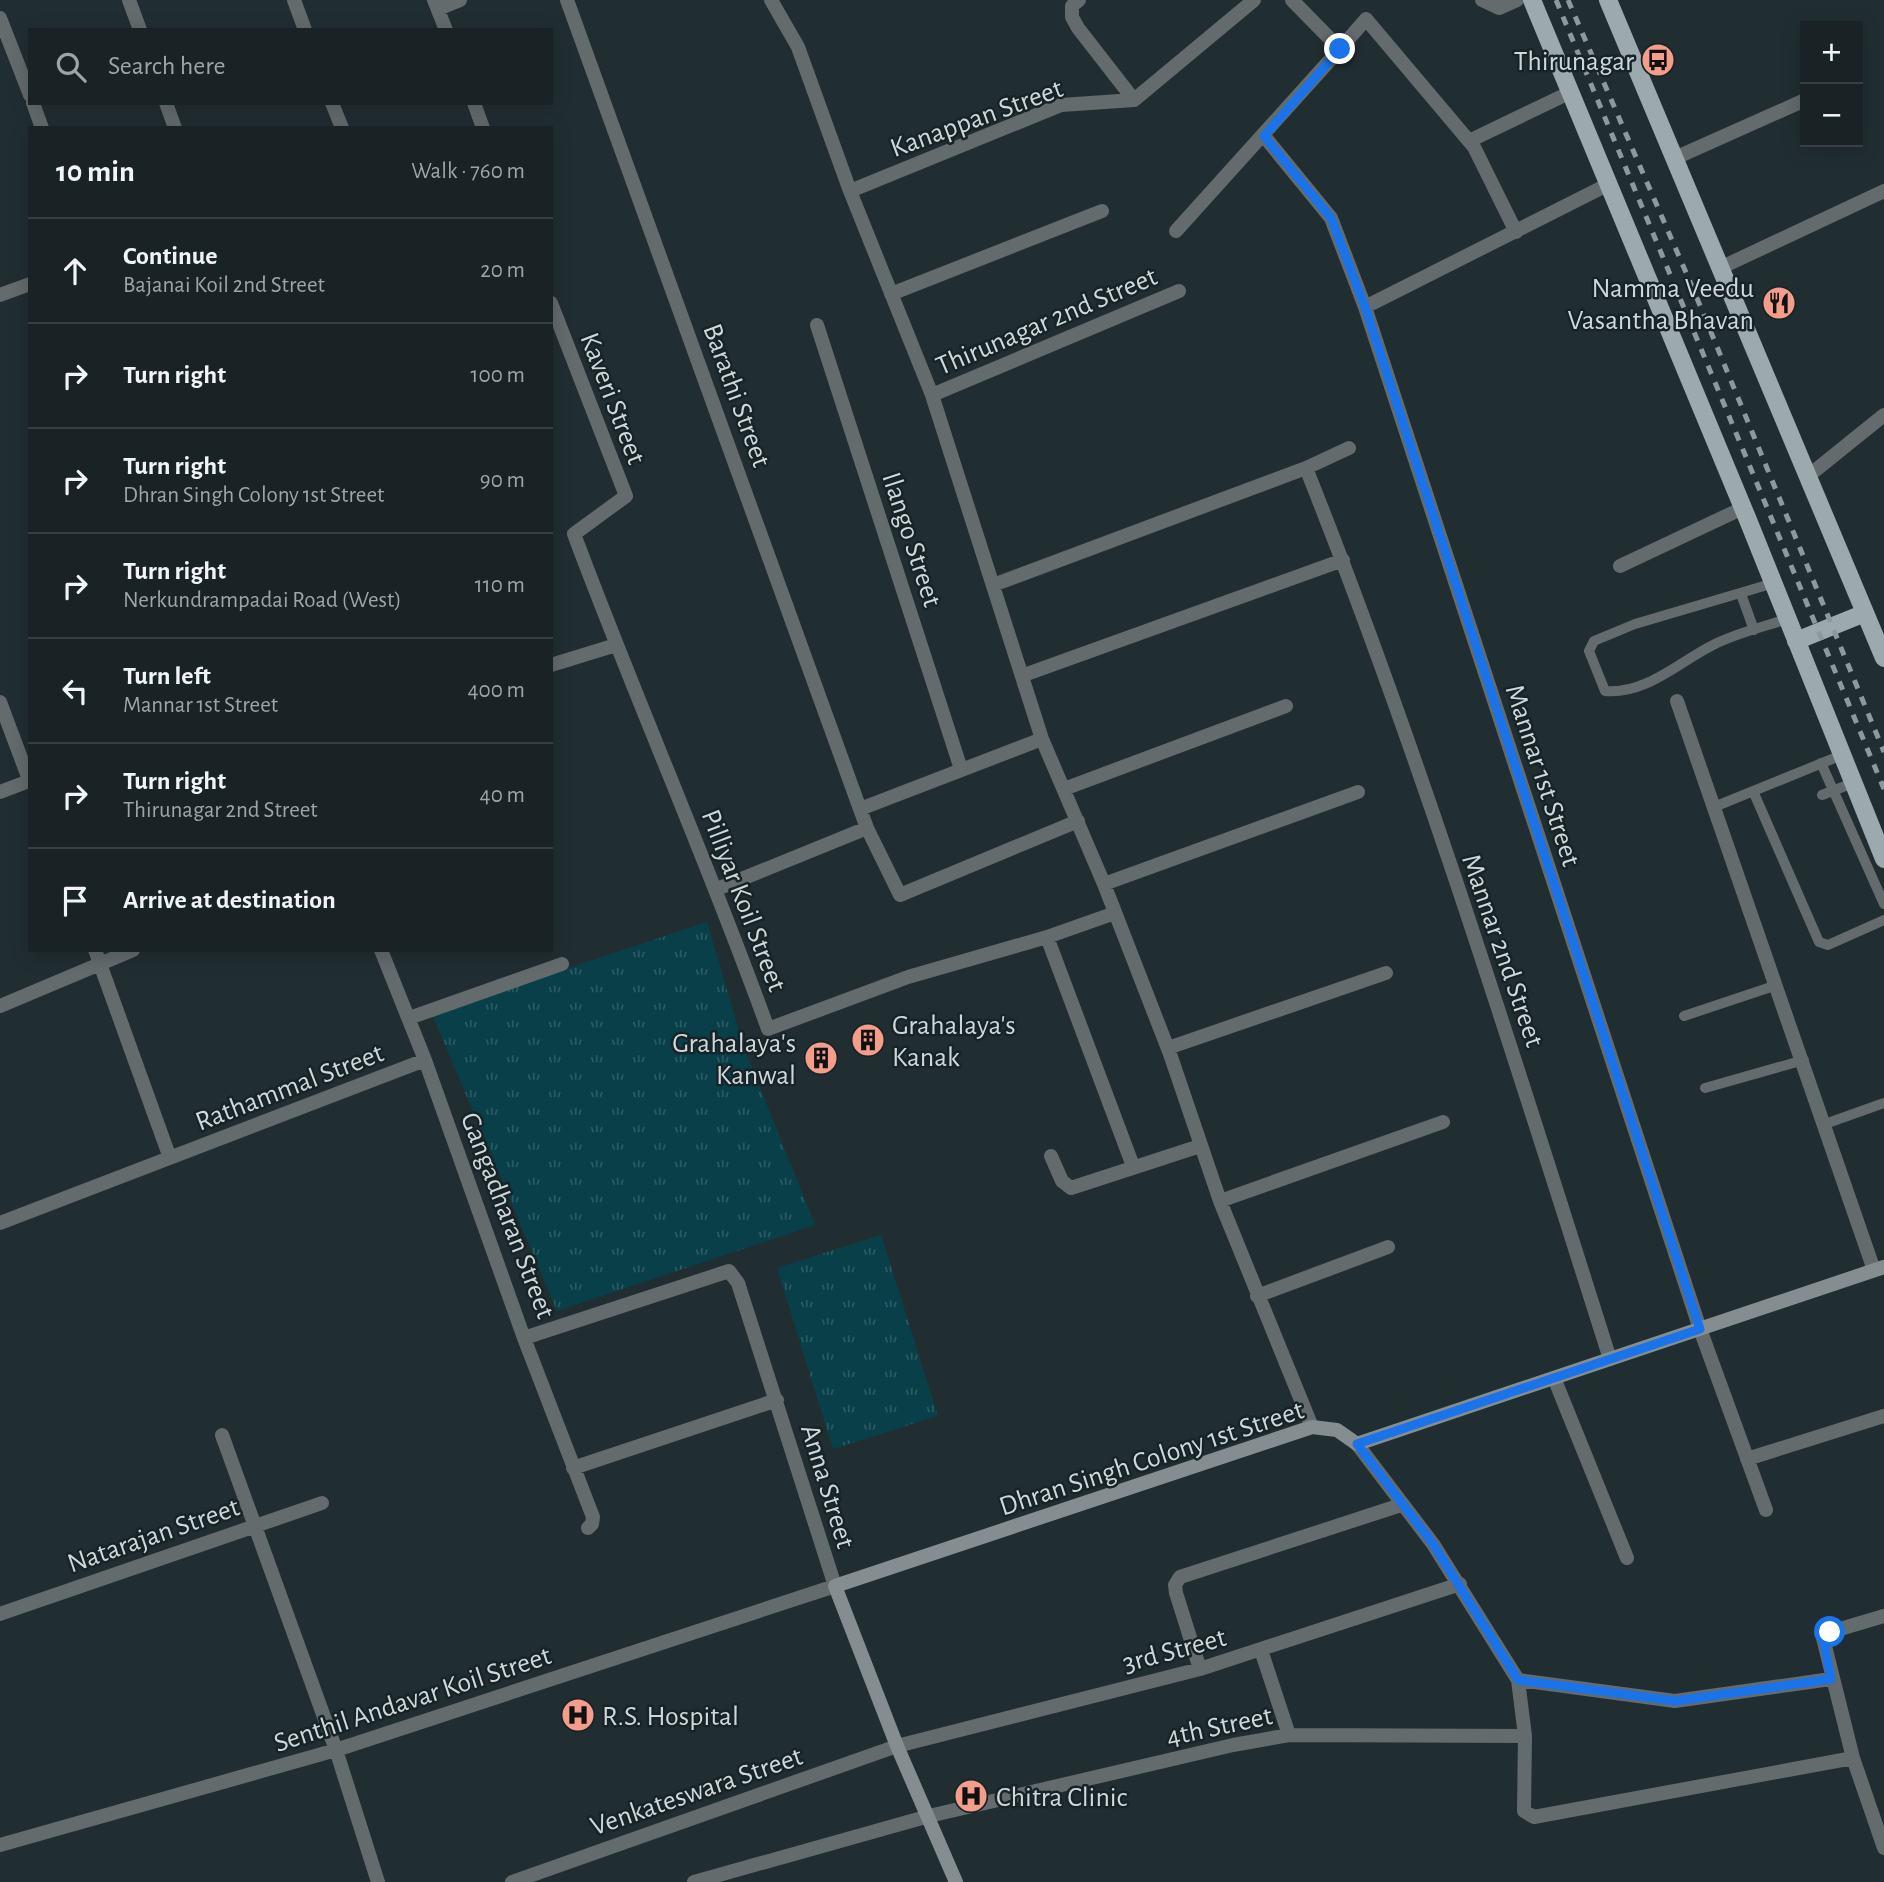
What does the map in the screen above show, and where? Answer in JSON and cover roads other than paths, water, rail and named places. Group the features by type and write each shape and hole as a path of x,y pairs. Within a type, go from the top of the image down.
{"main road":[{"path":"1532,0 1774,583 1884,859"},
{"path":"1608,0 1884,658"},
{"path":"1796,640 1865,613"}],"street":[{"path":"129,0 139,28"},
{"path":"294,0 304,28"},
{"path":"445,28 436,4 460,0"},
{"name":"Barathi Street","path":"567,0 867,828 900,895 1078,821"},
{"path":"771,0 798,47 850,191 932,395 1024,675 1042,739 1104,884 1168,1048 1220,1201 1312,1427"},
{"path":"1079,0 1073,5 1072,17 1134,100 1254,0"},
{"path":"1292,0 1340,49"},
{"path":"1482,0 1499,8 1517,0"},
{"path":"0,18 28,90"},
{"name":"Thirunagar 2nd Street","path":"1176,232 1366,19 1469,141"},
{"path":"1516,232 1469,141 1571,92"},
{"name":"Kanappan Street","path":"850,191 1061,105 1134,100"},
{"path":"1675,158 1800,102"},
{"path":"34,105 41,126"},
{"path":"167,105 174,126"},
{"path":"333,105 341,126"},
{"path":"475,105 483,126"},
{"name":"Mannar 1st Street","path":"1264,136 1331,218 1365,307 1700,1329 1766,1510"},
{"path":"1365,307 1609,184"},
{"path":"1720,268 1884,191"},
{"path":"891,294 1102,211"},
{"path":"0,295 28,285"},
{"name":"Thirunagar 2nd Street","path":"932,395 1179,291"},
{"name":"Kaveri Street","path":"553,308 626,496 574,534 616,645"},
{"name":"Ilango Street","path":"817,325 961,769"},
{"path":"1807,477 1884,415"},
{"path":"993,585 1307,468 1349,448"},
{"name":"Mannar 2nd Street","path":"1307,468 1343,560 1494,993 1610,1359"},
{"path":"1620,566 1743,508"},
{"path":"1024,675 1343,560"},
{"path":"553,663 616,645"},
{"name":"Pilliyar Koil Street","path":"616,645 718,889 768,1029 908,977 1047,937 1115,913"},
{"path":"1357,1444 1879,1269 1825,1124 1677,701"},
{"path":"0,702 26,759"},
{"path":"1064,789 1286,706"},
{"path":"860,809 1042,739"},
{"path":"0,792 28,782"},
{"path":"1104,884 1358,792"},
{"path":"718,889 867,828"},
{"path":"1047,937 1133,1166"},
{"path":"0,1006 97,957 123,952"},
{"name":"Gangadharan Street","path":"382,952 425,1060 524,1338 729,1271 738,1283 777,1400"},
{"path":"97,957 170,1158"},
{"path":"409,1018 562,964"},
{"path":"1168,1048 1385,974"},
{"name":"Rathammal Street","path":"0,1223 425,1060"},
{"path":"1220,1201 1443,1122"},
{"path":"1051,1156 1062,1181 1071,1188 1200,1146"},
{"path":"1257,1296 1388,1247"},
{"path":"524,1338 593,1517 588,1528"},
{"path":"1554,1378 1627,1558"},
{"path":"573,1468 777,1400"},
{"name":"Anna Street","path":"777,1400 835,1586"},
{"path":"1747,1459 1884,1416"},
{"name":"Dhran Singh Colony 1st Street","path":"835,1586 1312,1427 1337,1430 1357,1444 1460,1584 1518,1680 1525,1736 1524,1811 1529,1816 1853,1758"},
{"path":"222,1435 335,1750 378,1882"},
{"name":"Natarajan Street","path":"0,1614 322,1503"},
{"path":"1200,1669 1176,1593 1175,1585 1180,1577 1401,1505"},
{"name":"3rd Street","path":"897,1746 1200,1669 1460,1584"},
{"path":"835,1586 897,1746 956,1882"},
{"name":"Senthil Andavar Koil Street","path":"0,1845 335,1750 835,1586"},
{"path":"1884,1616 1830,1632 1823,1638 1831,1679 1853,1758 1884,1848"},
{"path":"1261,1650 1289,1735"},
{"path":"1518,1680 1675,1701 1831,1679"},
{"name":"4th Street","path":"694,1882 929,1816 1233,1745 1289,1735 1525,1736"},
{"name":"Venkateswara Street","path":"512,1882 897,1746"}],"lane":[{"path":"1774,583 1635,624 1594,641 1589,651 1594,669 1605,691 1635,687 1668,673 1716,643 1787,619"},
{"path":"1741,594 1754,630"},
{"path":"1714,807 1842,755"},
{"path":"1821,764 1828,793 1884,904"},
{"path":"1828,793 1853,783"},
{"path":"1753,791 1769,819 1819,942 1828,945 1884,920"},
{"path":"1684,1016 1777,985"},
{"path":"1705,1088 1804,1060"},
{"path":"1825,1124 1884,1103"}],"railway":[{"path":"1556,0 1884,789"},
{"path":"1568,0 1694,291 1884,752"}],"place":[{"name":"Thirunagar","path":"1658,60"},
{"name":"Namma Veedu Vasantha Bhavan","path":"1779,303"},
{"name":"Grahalaya's Kanak","path":"868,1040"},
{"name":"Grahalaya's Kanwal","path":"821,1058"},
{"name":"R.S. Hospital","path":"578,1715"},
{"name":"Chitra Clinic","path":"971,1796"}]}
